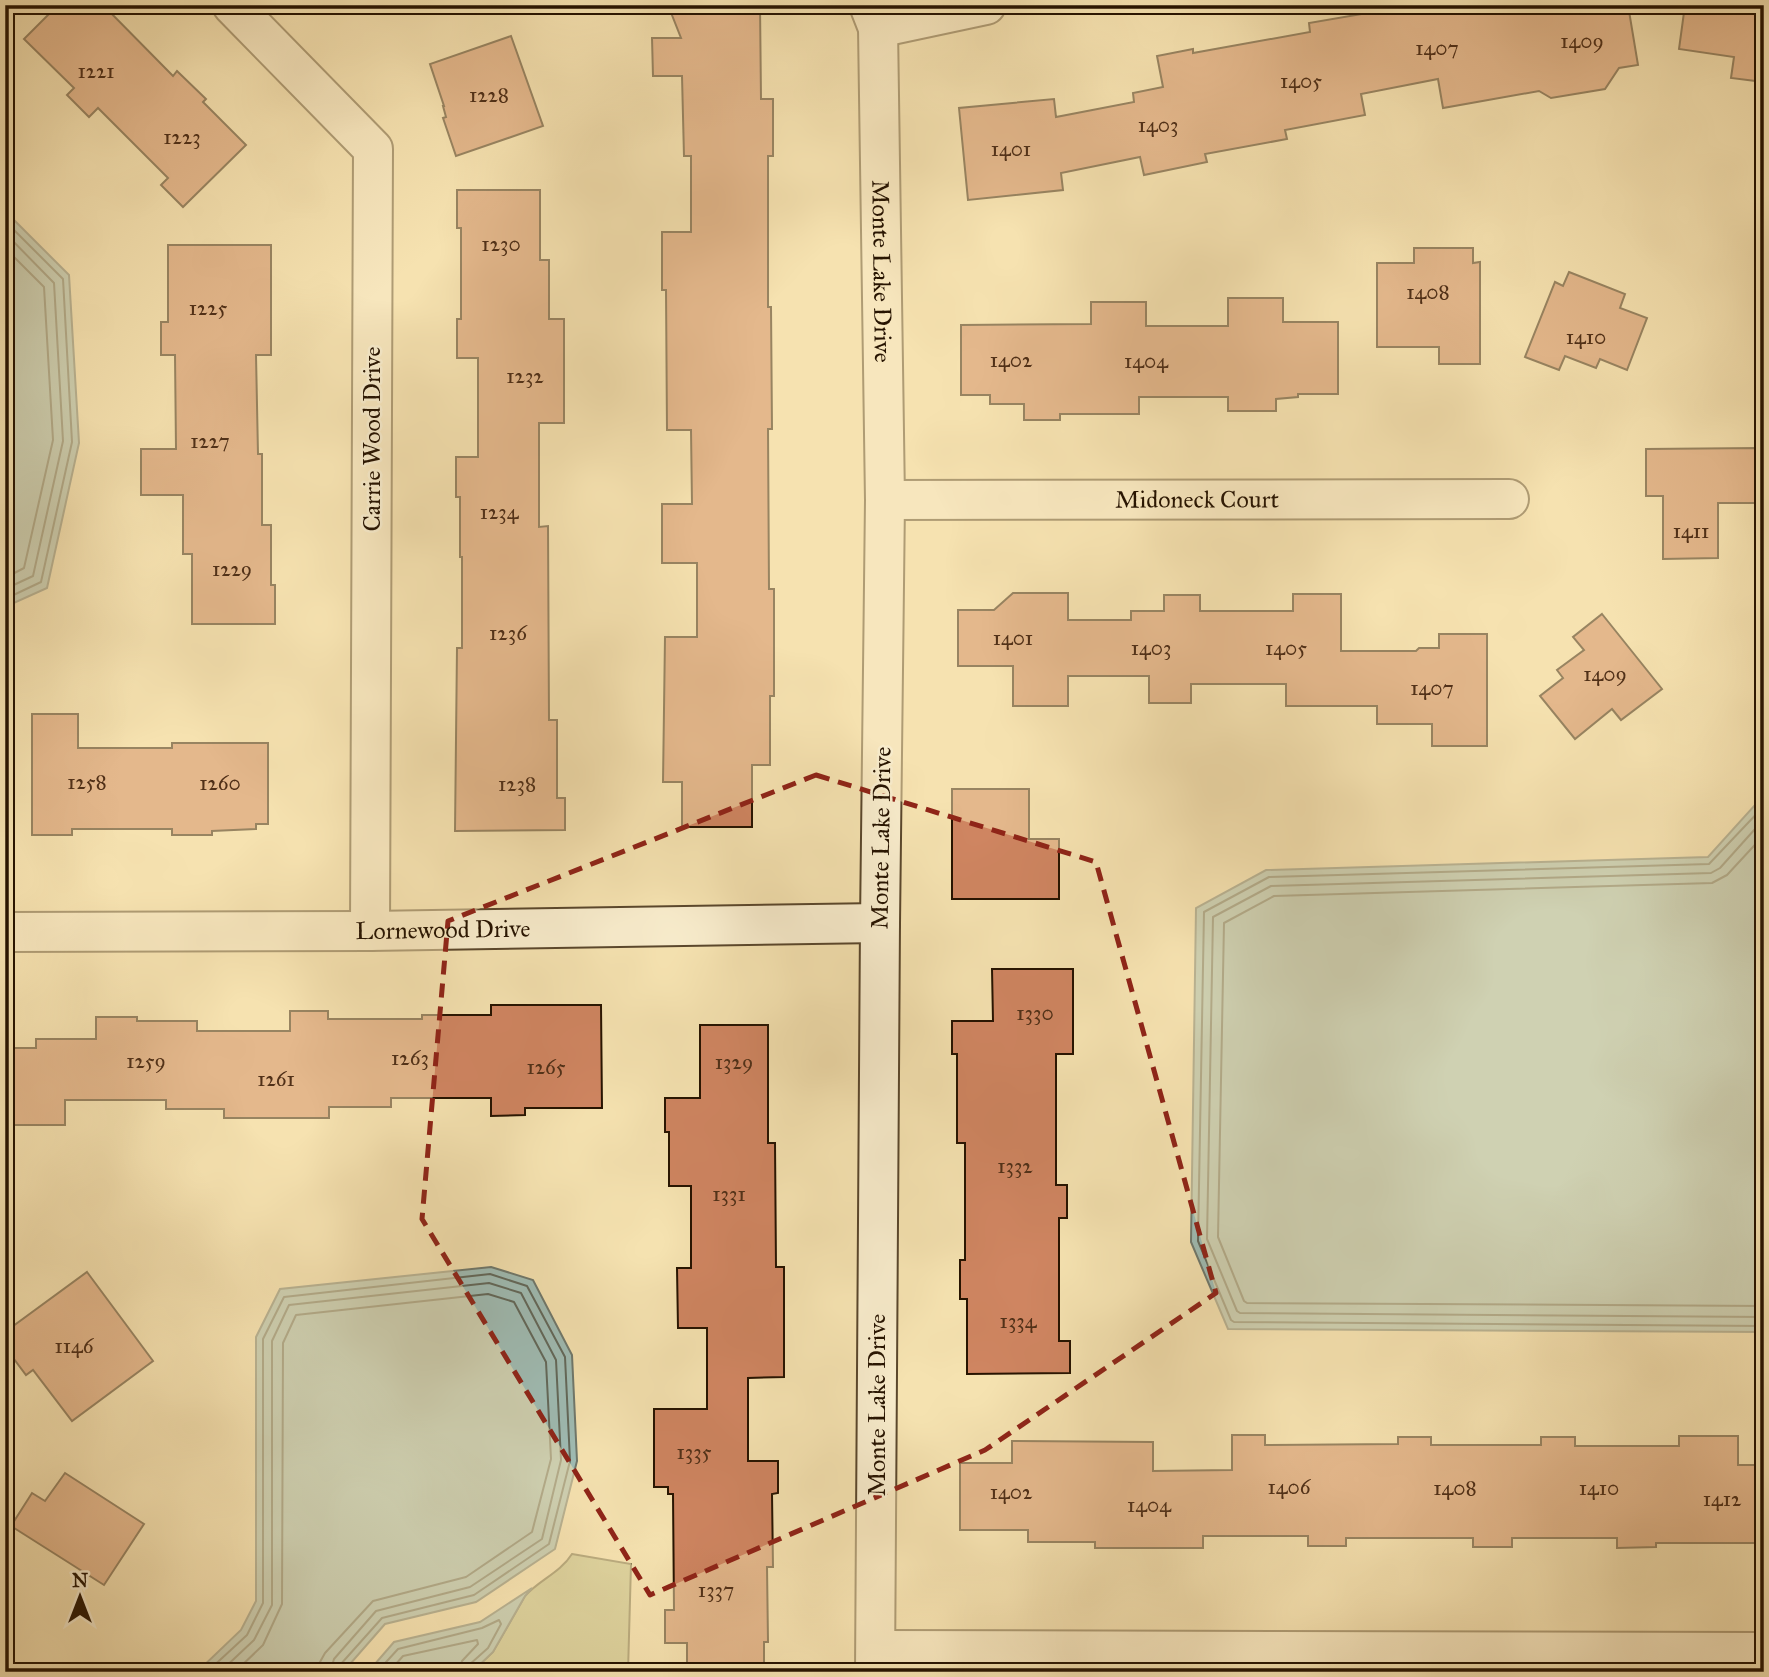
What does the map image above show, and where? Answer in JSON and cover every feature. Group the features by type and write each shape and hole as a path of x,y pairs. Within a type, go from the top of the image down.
{"street":[{"name":"Carrie Wood Drive","path":"232,5 373,149 370,931"},
{"path":"874,17 986,5"},
{"name":"Monte Lake Drive","path":"874,17 885,500 876,1661"},
{"name":"Midoneck Court","path":"885,500 1509,499"},
{"name":"Lornewood Drive","path":"5,932 370,931 880,923"},
{"path":"876,1661 1764,1652"}],"highlighted area":[{"path":"816,775 1096,862 1216,1293 985,1450 650,1595 422,1219 448,921"}],"green space":[{"path":"572,1554 631,1564 628,1672 472,1672 493,1652 525,1596 562,1566"}],"water":[{"path":"5,211 69,275 79,443 47,588 5,607"},
{"path":"1764,795 1764,1332 1228,1329 1191,1242 1196,908 1266,870 1708,857"},
{"path":"491,1267 533,1280 572,1355 577,1461 555,1549 476,1602 385,1624 343,1672 197,1672 241,1630 256,1601 256,1337 280,1289"},
{"path":"532,1588 493,1652 472,1672 368,1672 394,1642 480,1622"}],"building":[{"path":"58,5 103,5 173,76 177,71 206,99 203,102 246,145 183,207 161,185 168,178 98,108 89,117 67,95 74,88 24,39"},
{"path":"668,5 760,5 761,99 773,99 773,156 768,156 768,307 771,307 772,429 768,429 769,589 774,589 774,696 770,696 770,765 752,765 752,827 682,827 682,782 663,782 665,637 697,637 697,563 662,563 662,504 692,504 691,430 667,430 666,290 662,290 662,232 691,232 691,156 684,156 682,76 653,76 652,38 681,38"},
{"path":"1414,5 1628,5 1638,65 1619,68 1605,89 1551,98 1539,91 1443,108 1438,79 1361,94 1365,115 1285,130 1287,139 1205,154 1207,162 1144,175 1140,157 1061,173 1063,190 968,200 959,108 1054,99 1056,117 1134,102 1133,93 1163,87 1157,56 1193,49 1193,53 1310,32 1309,23"},
{"path":"1685,5 1764,5 1764,82 1731,78 1734,57 1679,49"},
{"path":"511,36 543,126 456,156 443,118 446,117 444,106 430,64"},
{"path":"457,190 540,190 540,260 549,260 549,319 564,319 564,423 539,423 539,527 548,526 549,720 557,720 557,798 565,798 565,830 455,831 457,648 462,648 462,557 460,497 456,497 456,457 478,457 478,358 457,358 457,319 461,319 461,228 457,228"},
{"path":"168,245 271,245 271,355 256,355 258,454 262,454 262,525 271,525 271,585 275,585 275,624 192,624 192,554 183,554 183,495 141,495 141,449 176,449 175,355 161,355 161,322 168,322"},
{"path":"1414,248 1473,248 1473,263 1480,262 1480,364 1439,364 1439,347 1377,347 1377,263 1414,263"},
{"path":"1569,272 1625,294 1620,308 1647,318 1627,370 1600,359 1596,368 1565,356 1559,370 1525,357 1555,282 1563,286"},
{"path":"1228,298 1283,298 1283,322 1338,322 1338,394 1298,394 1298,397 1276,399 1276,411 1228,411 1228,397 1139,397 1139,414 1060,414 1060,420 1024,420 1024,404 990,404 990,395 961,395 961,325 1091,324 1091,302 1146,302 1146,326 1228,326"},
{"path":"1758,448 1759,503 1718,503 1718,558 1663,559 1663,496 1646,496 1646,449"},
{"path":"1013,593 1068,593 1068,620 1131,620 1131,611 1164,611 1164,595 1200,595 1200,611 1293,611 1293,594 1341,594 1341,651 1416,651 1419,648 1439,648 1439,634 1487,634 1487,746 1432,746 1432,724 1377,724 1377,706 1286,706 1286,684 1191,684 1191,703 1149,703 1149,676 1068,676 1068,706 1013,706 1013,666 958,666 958,610 994,610"},
{"path":"1602,614 1662,689 1621,720 1612,709 1575,739 1540,696 1563,678 1557,670 1584,650 1573,637"},
{"path":"32,714 78,714 78,748 172,748 172,743 268,743 268,824 256,824 256,829 212,831 212,835 172,835 172,829 72,829 72,835 32,835"},
{"path":"952,789 1029,789 1029,839 1059,839 1059,899 952,899"},
{"path":"992,969 1073,969 1073,1054 1056,1054 1056,1185 1067,1185 1067,1218 1059,1218 1059,1341 1070,1341 1070,1373 967,1374 967,1299 960,1299 960,1260 965,1260 965,1143 957,1143 957,1054 952,1054 952,1021 993,1021"},
{"path":"491,1005 601,1005 602,1108 525,1108 525,1115 491,1116 491,1098 391,1098 391,1107 329,1107 329,1118 224,1118 224,1109 166,1109 166,1100 65,1100 65,1125 5,1125 5,1048 36,1048 36,1039 96,1039 96,1017 137,1017 137,1021 197,1021 197,1031 290,1031 290,1011 328,1011 328,1019 422,1019 422,1015 491,1015"},
{"path":"700,1025 768,1025 768,1143 775,1143 776,1267 784,1267 784,1377 748,1378 748,1461 778,1461 778,1493 772,1494 773,1567 767,1567 768,1642 764,1642 764,1672 687,1672 687,1643 665,1643 665,1610 674,1610 673,1494 668,1494 668,1487 654,1487 654,1409 707,1409 707,1328 678,1328 677,1268 691,1268 691,1186 669,1186 669,1132 665,1132 665,1098 700,1098"},
{"path":"87,1272 153,1361 72,1421 33,1370 26,1375 5,1347 5,1332"},
{"path":"1232,1435 1265,1435 1265,1445 1398,1444 1398,1437 1431,1437 1431,1445 1541,1445 1541,1437 1575,1437 1575,1446 1679,1446 1679,1436 1738,1436 1738,1465 1764,1465 1764,1543 1656,1543 1656,1547 1617,1548 1617,1538 1512,1538 1512,1547 1473,1547 1473,1538 1346,1538 1346,1546 1308,1546 1308,1536 1203,1536 1203,1548 1095,1548 1095,1542 1028,1542 1028,1530 960,1530 960,1463 1012,1463 1012,1441 1153,1442 1153,1471 1232,1470"},
{"path":"65,1473 144,1524 104,1585 11,1526 32,1493 45,1501"}]}
